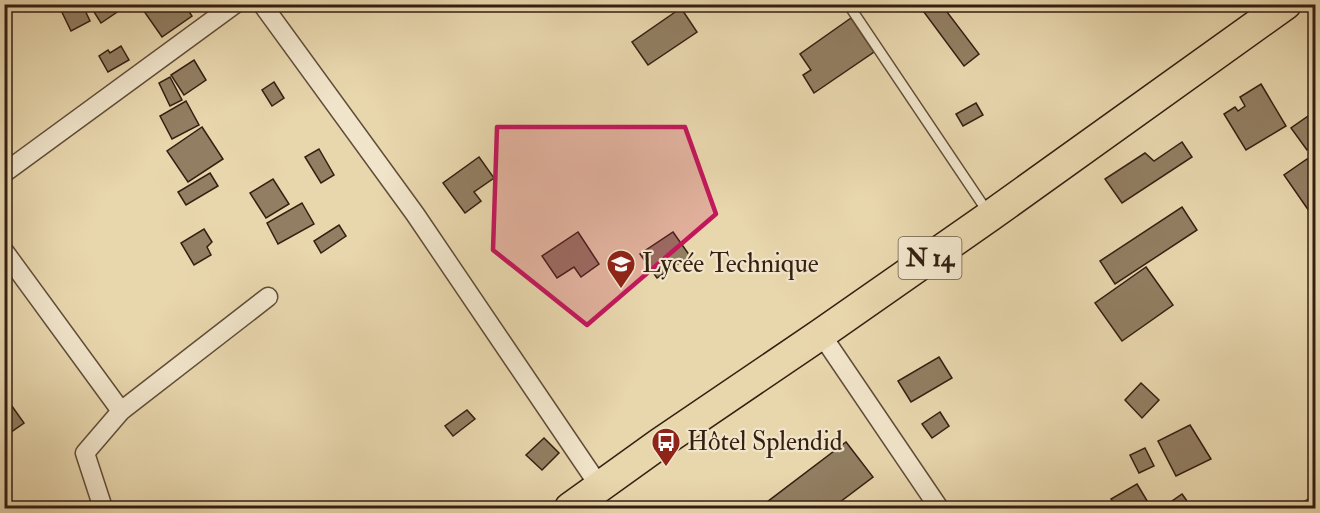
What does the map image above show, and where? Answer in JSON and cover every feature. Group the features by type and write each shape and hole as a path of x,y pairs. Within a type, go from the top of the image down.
{"main road":[{"name":"N 14","path":"570,508 990,216 1286,4"}],"street":[{"path":"4,172 235,4"},
{"path":"262,4 415,214 600,488"},
{"path":"4,251 121,411"},
{"path":"104,508 85,453 121,411 268,297"},
{"path":"822,334 939,508"}],"lane":[{"path":"848,4 990,216"},
{"path":"1304,508 1316,500"}],"highlighted area":[{"path":"497,127 685,127 716,214 587,325 493,250"}],"building":[{"path":"58,4 82,4 90,21 71,31"},
{"path":"89,4 129,4 101,23"},
{"path":"139,4 184,4 192,16 162,37"},
{"path":"918,4 941,4 979,54 964,66"},
{"path":"681,8 697,32 648,65 632,42"},
{"path":"851,18 874,52 814,93 803,75 811,70 800,54"},
{"path":"121,46 129,60 108,72 99,56 108,50 110,53"},
{"path":"194,60 206,80 184,95 171,75"},
{"path":"170,77 182,100 170,106 159,83"},
{"path":"274,82 284,98 272,106 262,90"},
{"path":"1261,84 1286,126 1246,150 1224,114 1235,107 1238,111 1245,106 1240,97"},
{"path":"186,101 199,125 172,139 160,116"},
{"path":"976,103 983,115 963,126 956,114"},
{"path":"1314,112 1316,114 1316,144 1307,150 1291,128"},
{"path":"202,127 223,159 188,182 167,151"},
{"path":"1182,142 1192,157 1122,203 1105,179 1145,153 1154,161"},
{"path":"319,149 334,175 321,183 305,157"},
{"path":"479,157 494,178 474,192 481,201 465,213 443,183"},
{"path":"1307,159 1316,171 1316,221 1284,175"},
{"path":"210,173 218,186 186,205 178,192"},
{"path":"273,179 289,204 266,218 250,193"},
{"path":"302,203 314,224 278,244 267,223"},
{"path":"1182,207 1197,230 1115,284 1100,261"},
{"path":"339,225 346,236 321,253 314,241"},
{"path":"204,229 212,242 207,247 211,255 194,265 181,243"},
{"path":"578,232 599,264 581,277 574,267 557,278 542,256"},
{"path":"673,232 690,256 657,278 640,254"},
{"path":"1146,267 1173,305 1122,341 1095,303"},
{"path":"939,357 952,378 911,402 898,381"},
{"path":"1141,383 1159,400 1142,418 1125,400"},
{"path":"9,402 24,423 4,437 4,406"},
{"path":"467,410 475,419 453,436 445,426"},
{"path":"940,412 949,426 932,438 922,424"},
{"path":"1190,425 1211,459 1176,476 1158,441"},
{"path":"544,438 559,453 542,470 526,455"},
{"path":"846,442 873,477 832,508 759,508"},
{"path":"1145,448 1154,466 1139,473 1130,455"},
{"path":"1137,484 1149,504 1142,508 1117,508 1111,499"},
{"path":"1182,494 1192,508 1162,508"}],"place":[{"name":"Lycée Technique","path":"621,290"},
{"name":"Hôtel Splendid","path":"666,468"}]}
